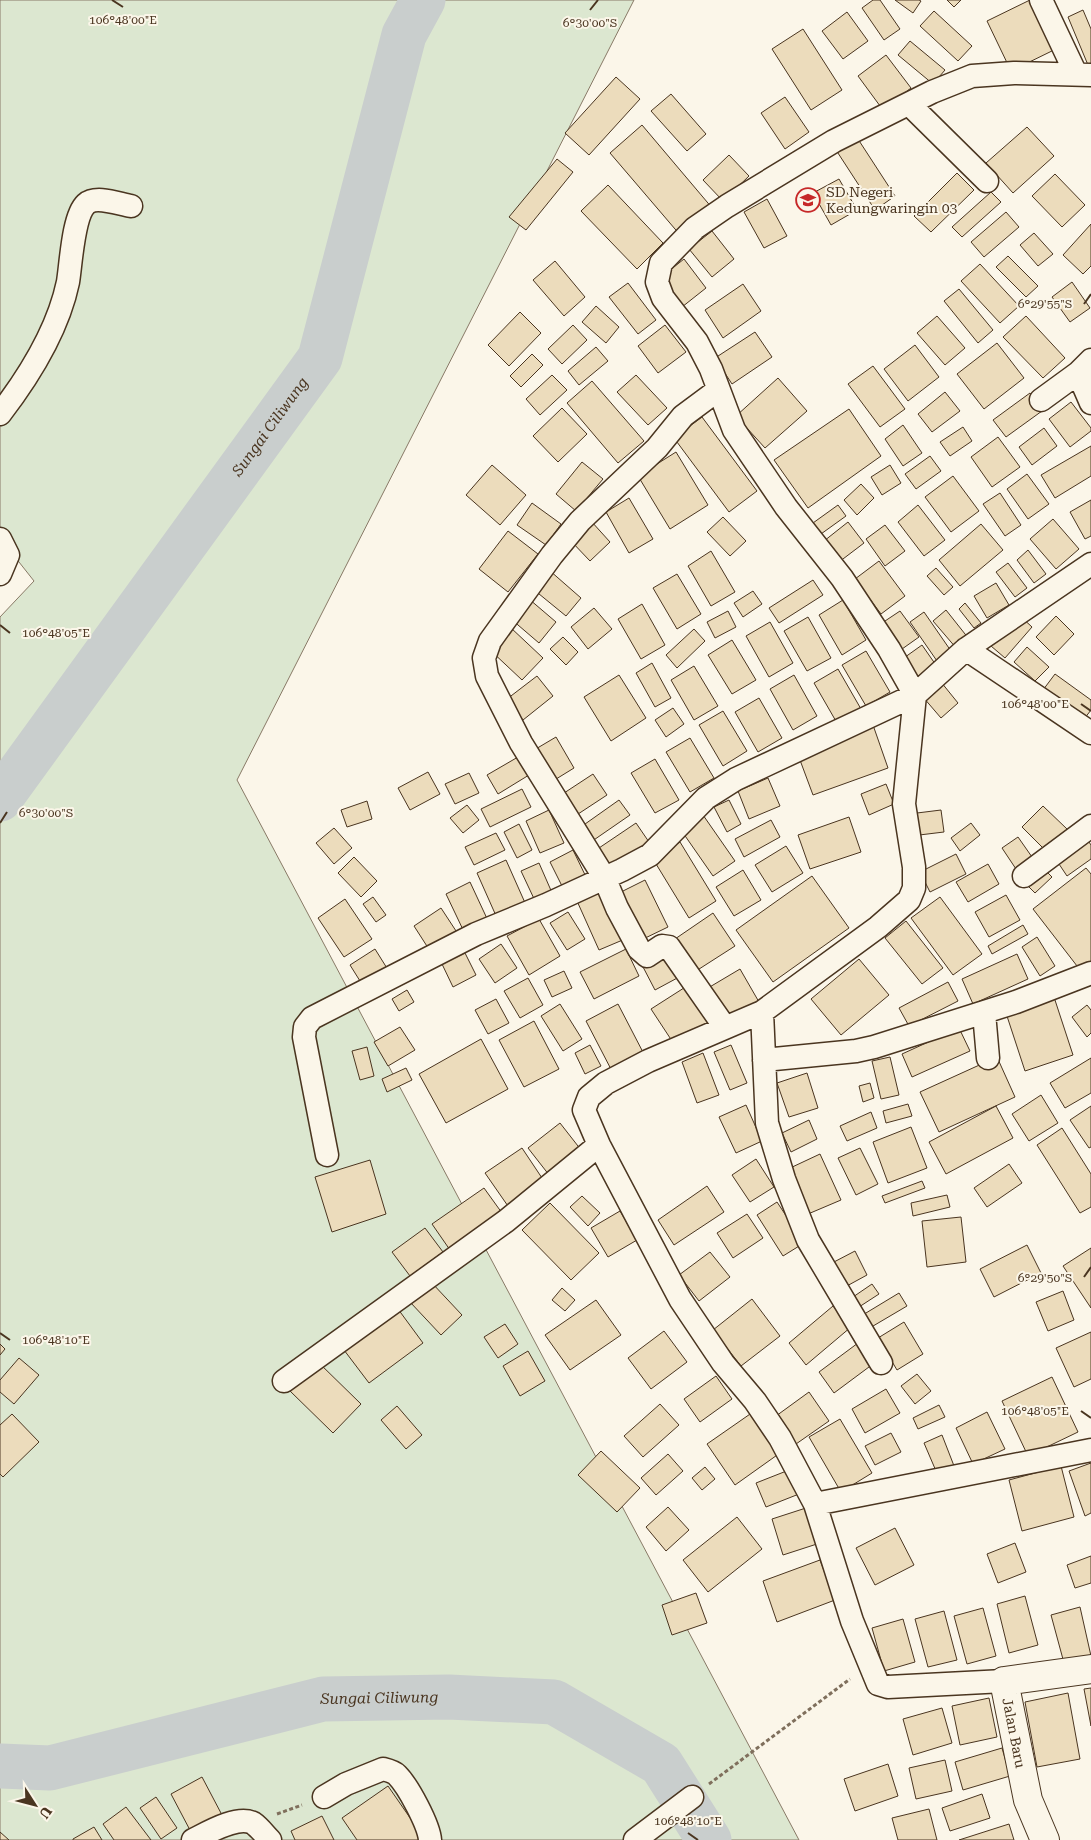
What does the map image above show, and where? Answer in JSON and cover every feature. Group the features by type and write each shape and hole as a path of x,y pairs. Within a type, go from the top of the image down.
{"street":[{"path":"1004,1681 888,1687 878,1684 871,1663 852,1621 815,1504 780,1438 755,1401 723,1363 680,1298 599,1144 584,1110 589,1097 606,1083 648,1061 724,1026 762,1012 878,927 909,900 914,888 914,867 904,804 915,695 889,649 842,578 786,507 734,430 711,369 697,342 664,298 656,282 661,263 695,228 727,206 834,141 932,92 972,76 1083,74 1041,0"},
{"path":"909,104 987,181"},
{"path":"0,414 37,361 56,320 68,282 72,243 82,210 87,203 95,200 131,206"},
{"path":"1041,400 1084,367 1091,403"},
{"path":"718,390 684,416 657,448 580,521 552,555 490,641 484,658 487,676 521,743 604,877 616,908 643,954 647,956 665,945 669,947 724,1026"},
{"path":"0,539 8,555 0,574"},
{"path":"328,1155 304,1037 305,1027 312,1018 476,934 546,905 622,870 650,854 706,798 736,779 915,695 966,649 1091,564"},
{"path":"966,649 1091,733"},
{"path":"1024,876 1091,826"},
{"path":"764,1060 856,1051 984,1013 1091,973"},
{"path":"762,1012 767,1123 784,1179 808,1240 881,1363"},
{"path":"984,1013 988,1058"},
{"path":"284,1381 506,1221 599,1144"},
{"path":"815,1504 1091,1450"},
{"name":"Jalan Baru","path":"1045,1840 1028,1800 1004,1681 1091,1669"},
{"path":"324,1797 346,1784 383,1768 397,1774 418,1809 429,1832 430,1840"},
{"path":"635,1840 692,1797"},
{"path":"193,1840 230,1823 252,1823 270,1840"}],"path":[{"path":"692,1797 871,1663"},
{"path":"252,1823 324,1797"}],"green space":[{"path":"0,0 634,0 237,780 799,1840 0,1840 0,617 34,581 0,538"}],"building":[{"path":"873,0 880,0 900,29 884,40 862,8"},
{"path":"895,0 919,0 921,1 913,13"},
{"path":"947,0 961,0 954,7"},
{"path":"1030,0 1058,48 1011,71 987,21"},
{"path":"1083,10 1091,29 1091,64 1088,65 1068,17"},
{"path":"934,11 972,46 958,61 920,26"},
{"path":"847,12 868,41 843,59 822,31"},
{"path":"803,29 842,90 811,110 772,49"},
{"path":"910,41 945,70 933,84 898,55"},
{"path":"886,55 911,88 883,110 858,76"},
{"path":"616,77 640,99 589,155 565,133"},
{"path":"671,94 706,134 687,151 651,111"},
{"path":"785,97 809,132 785,149 761,113"},
{"path":"642,125 713,209 681,236 610,153"},
{"path":"1027,127 1054,156 1013,193 986,163"},
{"path":"856,136 895,196 875,210 836,150"},
{"path":"729,155 749,176 723,201 703,180"},
{"path":"557,159 573,172 526,230 509,217"},
{"path":"957,173 974,190 931,232 914,216"},
{"path":"1055,174 1085,205 1062,227 1032,196"},
{"path":"839,179 857,210 831,225 813,193"},
{"path":"608,185 663,243 637,269 581,211"},
{"path":"991,192 1001,202 962,237 952,227"},
{"path":"767,199 787,236 764,248 744,212"},
{"path":"1006,212 1019,227 984,257 971,242"},
{"path":"1091,224 1091,266 1083,274 1063,255"},
{"path":"712,231 734,259 712,277 689,249"},
{"path":"1034,233 1053,254 1038,266 1020,245"},
{"path":"1008,256 1038,286 1026,297 996,267"},
{"path":"684,259 706,288 682,307 660,278"},
{"path":"555,261 585,297 564,316 533,280"},
{"path":"980,264 1019,306 1000,323 961,281"},
{"path":"1072,282 1090,308 1070,322 1052,297"},
{"path":"628,283 656,320 638,334 609,297"},
{"path":"743,284 761,311 723,338 705,310"},
{"path":"959,289 993,330 978,343 944,301"},
{"path":"596,306 619,327 606,343 582,322"},
{"path":"520,312 541,333 509,366 488,345"},
{"path":"937,316 965,348 945,365 917,333"},
{"path":"1026,316 1065,358 1043,378 1003,337"},
{"path":"573,325 587,340 562,364 548,349"},
{"path":"665,325 686,352 658,373 638,346"},
{"path":"755,332 772,357 732,384 715,358"},
{"path":"997,343 1024,378 984,409 957,374"},
{"path":"915,345 939,377 908,401 884,369"},
{"path":"596,347 608,361 579,385 568,371"},
{"path":"532,354 543,365 521,387 510,376"},
{"path":"873,366 905,409 880,427 848,384"},
{"path":"552,375 567,390 540,415 526,399"},
{"path":"636,375 667,408 648,425 617,392"},
{"path":"778,378 807,411 765,448 736,416"},
{"path":"592,381 644,441 618,463 567,403"},
{"path":"945,392 960,411 932,432 918,414"},
{"path":"1030,393 1042,411 1006,437 993,420"},
{"path":"1071,402 1091,428 1091,431 1070,447 1049,419"},
{"path":"562,408 587,434 558,462 533,436"},
{"path":"849,409 881,456 808,508 774,460"},
{"path":"702,417 757,491 729,512 674,438"},
{"path":"903,425 922,453 903,466 885,439"},
{"path":"963,427 972,441 950,456 940,442"},
{"path":"1044,428 1057,446 1032,465 1019,447"},
{"path":"998,437 1020,467 992,487 971,457"},
{"path":"1091,446 1091,476 1055,498 1041,475"},
{"path":"676,452 708,505 670,529 638,476"},
{"path":"930,456 941,471 916,489 905,474"},
{"path":"582,462 603,479 576,511 556,494"},
{"path":"492,465 526,495 500,525 466,495"},
{"path":"890,465 901,483 882,495 871,477"},
{"path":"1027,474 1049,504 1028,519 1007,489"},
{"path":"953,476 979,511 951,532 925,497"},
{"path":"861,484 874,498 857,515 844,500"},
{"path":"1000,493 1021,525 1005,536 983,504"},
{"path":"629,498 653,539 629,553 606,512"},
{"path":"1091,500 1091,536 1085,539 1070,512"},
{"path":"532,503 561,524 546,545 517,525"},
{"path":"838,505 846,516 814,539 806,528"},
{"path":"918,505 945,540 924,556 898,522"},
{"path":"723,517 746,541 730,556 707,532"},
{"path":"1053,519 1079,549 1056,569 1030,539"},
{"path":"591,521 610,542 590,561 570,540"},
{"path":"848,522 864,543 839,562 824,541"},
{"path":"981,524 1003,550 960,586 939,560"},
{"path":"885,525 905,551 885,566 866,539"},
{"path":"508,531 538,554 508,592 479,569"},
{"path":"1028,550 1046,574 1034,583 1017,560"},
{"path":"711,551 735,592 711,606 688,566"},
{"path":"879,561 905,596 881,614 855,579"},
{"path":"1008,563 1027,588 1015,597 996,572"},
{"path":"936,568 953,587 944,595 927,576"},
{"path":"549,570 581,598 566,616 533,589"},
{"path":"677,574 701,614 677,629 653,588"},
{"path":"813,580 823,595 779,623 769,608"},
{"path":"996,583 1009,605 987,618 974,596"},
{"path":"753,591 762,604 743,617 734,603"},
{"path":"529,599 556,622 539,643 511,619"},
{"path":"843,600 866,640 842,655 819,615"},
{"path":"965,603 981,623 974,628 959,609"},
{"path":"642,604 665,645 641,659 618,619"},
{"path":"594,608 612,629 588,649 571,627"},
{"path":"946,610 969,639 957,649 933,621"},
{"path":"728,611 736,627 715,638 707,622"},
{"path":"900,611 919,637 895,654 876,627"},
{"path":"924,612 951,651 937,661 910,622"},
{"path":"1019,615 1032,627 1005,658 991,646"},
{"path":"1056,616 1074,634 1054,655 1036,637"},
{"path":"808,617 831,658 807,671 784,631"},
{"path":"770,622 793,663 769,677 746,636"},
{"path":"510,627 543,658 522,680 489,649"},
{"path":"694,629 705,641 677,668 666,655"},
{"path":"563,637 578,652 566,665 550,649"},
{"path":"732,640 756,680 732,694 708,655"},
{"path":"922,645 938,668 918,682 901,660"},
{"path":"1027,647 1049,667 1035,681 1014,662"},
{"path":"866,651 890,692 866,706 842,665"},
{"path":"652,663 671,698 655,707 636,673"},
{"path":"694,666 718,706 694,720 671,680"},
{"path":"838,669 861,709 837,723 814,683"},
{"path":"1055,674 1091,700 1091,710 1081,723 1040,694"},
{"path":"619,675 646,718 611,741 584,697"},
{"path":"794,675 817,716 793,730 770,689"},
{"path":"537,676 553,696 523,720 507,699"},
{"path":"941,682 958,703 941,718 923,697"},
{"path":"759,698 782,738 758,752 735,712"},
{"path":"673,708 684,724 666,737 655,720"},
{"path":"723,711 747,751 723,766 699,725"},
{"path":"873,725 888,768 813,795 797,752"},
{"path":"556,737 574,768 548,784 529,753"},
{"path":"690,738 714,778 690,792 666,752"},
{"path":"518,757 529,775 498,794 487,775"},
{"path":"655,759 679,800 655,813 631,773"},
{"path":"428,772 440,794 410,810 398,788"},
{"path":"469,773 479,793 455,804 445,784"},
{"path":"593,774 607,795 572,818 558,797"},
{"path":"768,778 780,806 749,819 738,791"},
{"path":"886,784 894,804 869,815 861,794"},
{"path":"522,789 531,807 490,827 481,809"},
{"path":"619,800 630,815 588,844 578,829"},
{"path":"729,800 741,824 727,832 714,807"},
{"path":"367,801 372,819 347,827 341,810"},
{"path":"467,805 479,820 463,833 450,818"},
{"path":"1043,806 1067,829 1046,851 1022,827"},
{"path":"549,810 564,843 540,853 526,821"},
{"path":"941,810 944,832 911,836 909,814"},
{"path":"703,815 735,861 713,876 681,830"},
{"path":"849,817 861,852 810,869 798,835"},
{"path":"771,820 780,837 744,857 735,839"},
{"path":"636,823 649,842 608,869 596,850"},
{"path":"971,823 980,835 960,851 951,838"},
{"path":"519,824 532,850 517,858 504,832"},
{"path":"334,828 352,848 334,864 316,843"},
{"path":"496,833 505,850 474,865 465,847"},
{"path":"1085,836 1091,845 1091,859 1067,876 1055,858"},
{"path":"1018,837 1032,857 1016,869 1002,848"},
{"path":"680,842 716,901 689,918 653,859"},
{"path":"786,846 803,873 772,892 755,865"},
{"path":"573,850 588,881 565,892 550,862"},
{"path":"956,854 966,874 930,892 920,872"},
{"path":"354,857 377,881 361,897 338,873"},
{"path":"506,860 526,905 497,918 477,873"},
{"path":"539,863 553,895 536,903 521,871"},
{"path":"988,864 999,884 968,902 956,882"},
{"path":"1042,867 1052,877 1035,893 1025,883"},
{"path":"1086,868 1091,874 1091,969 1084,975 1033,909"},
{"path":"743,870 761,900 734,916 716,887"},
{"path":"812,876 849,928 773,982 736,930"},
{"path":"645,880 668,927 637,942 615,895"},
{"path":"470,882 490,925 466,936 446,894"},
{"path":"603,890 625,939 599,950 577,901"},
{"path":"1006,895 1020,920 989,937 975,912"},
{"path":"373,897 386,915 376,922 363,904"},
{"path":"940,897 982,954 953,975 911,918"},
{"path":"345,899 372,939 344,957 318,918"},
{"path":"441,908 460,937 432,954 414,926"},
{"path":"568,912 585,939 567,950 550,923"},
{"path":"713,913 735,946 696,971 675,939"},
{"path":"539,919 560,956 529,975 507,936"},
{"path":"906,921 943,968 922,984 885,938"},
{"path":"1023,925 1028,934 992,954 988,946"},
{"path":"1037,937 1055,966 1040,976 1022,947"},
{"path":"501,944 517,968 495,983 479,959"},
{"path":"375,949 390,973 365,989 350,965"},
{"path":"626,949 639,976 594,999 580,972"},
{"path":"668,951 681,976 655,990 642,965"},
{"path":"465,953 476,975 453,987 442,964"},
{"path":"1017,954 1028,979 973,1004 962,979"},
{"path":"859,959 889,995 841,1035 811,999"},
{"path":"740,969 759,1002 726,1021 708,988"},
{"path":"564,971 572,988 552,997 544,980"},
{"path":"528,978 543,1005 520,1018 504,991"},
{"path":"948,982 958,1001 909,1026 899,1008"},
{"path":"687,986 710,1021 674,1044 651,1009"},
{"path":"407,990 414,1002 399,1011 392,999"},
{"path":"1053,994 1073,1055 1025,1071 1005,1010"},
{"path":"496,999 509,1023 488,1034 475,1010"},
{"path":"560,1004 582,1039 563,1051 541,1016"},
{"path":"618,1004 646,1058 614,1075 586,1021"},
{"path":"1087,1005 1091,1010 1091,1033 1087,1037 1072,1017"},
{"path":"534,1021 559,1069 524,1087 499,1040"},
{"path":"400,1027 415,1050 388,1066 374,1042"},
{"path":"959,1028 970,1051 912,1077 902,1054"},
{"path":"481,1039 508,1089 446,1123 419,1074"},
{"path":"590,1045 601,1066 585,1074 575,1053"},
{"path":"731,1045 747,1083 730,1090 714,1052"},
{"path":"367,1047 374,1076 360,1080 352,1051"},
{"path":"703,1053 719,1095 697,1103 682,1062"},
{"path":"890,1057 899,1095 881,1099 872,1061"},
{"path":"997,1057 1015,1097 939,1132 920,1092"},
{"path":"1091,1058 1091,1093 1065,1108 1050,1083"},
{"path":"406,1068 412,1080 387,1092 382,1079"},
{"path":"807,1073 818,1108 789,1117 777,1083"},
{"path":"870,1083 874,1098 863,1102 859,1086"},
{"path":"1041,1095 1058,1123 1029,1141 1012,1114"},
{"path":"908,1104 912,1116 886,1123 883,1111"},
{"path":"746,1105 762,1141 736,1153 719,1117"},
{"path":"996,1106 1013,1138 946,1174 929,1142"},
{"path":"1091,1106 1091,1147 1089,1148 1070,1120"},
{"path":"871,1112 877,1128 847,1141 840,1126"},
{"path":"809,1120 817,1139 791,1152 782,1133"},
{"path":"560,1123 585,1155 553,1180 528,1148"},
{"path":"911,1127 927,1168 888,1183 873,1142"},
{"path":"1062,1128 1091,1174 1091,1207 1080,1213 1037,1145"},
{"path":"522,1148 546,1184 510,1209 485,1173"},
{"path":"860,1148 878,1184 856,1195 838,1158"},
{"path":"820,1154 841,1200 808,1214 788,1169"},
{"path":"756,1159 774,1187 750,1202 732,1175"},
{"path":"370,1160 386,1214 332,1232 315,1177"},
{"path":"1009,1164 1022,1183 987,1207 974,1188"},
{"path":"922,1181 925,1188 885,1203 882,1196"},
{"path":"707,1186 724,1212 674,1245 658,1220"},
{"path":"484,1188 502,1213 450,1250 432,1224"},
{"path":"947,1195 950,1207 913,1216 911,1203"},
{"path":"582,1196 600,1213 588,1226 570,1207"},
{"path":"777,1202 804,1243 783,1256 757,1215"},
{"path":"550,1203 599,1253 571,1280 522,1230"},
{"path":"620,1211 637,1240 608,1257 591,1228"},
{"path":"747,1214 763,1238 733,1258 717,1233"},
{"path":"961,1217 966,1262 927,1267 922,1221"},
{"path":"425,1228 443,1252 410,1276 392,1252"},
{"path":"1027,1245 1041,1273 994,1297 980,1269"},
{"path":"1091,1248 1091,1308 1063,1266"},
{"path":"855,1251 867,1275 845,1287 832,1263"},
{"path":"710,1252 730,1277 699,1301 679,1275"},
{"path":"431,1282 462,1315 441,1335 410,1302"},
{"path":"872,1284 879,1294 859,1307 853,1297"},
{"path":"562,1288 575,1300 565,1311 552,1300"},
{"path":"1063,1291 1074,1320 1048,1331 1036,1302"},
{"path":"899,1293 907,1306 868,1329 861,1316"},
{"path":"752,1299 780,1336 741,1366 713,1330"},
{"path":"596,1300 621,1335 570,1370 545,1335"},
{"path":"833,1306 851,1327 806,1365 789,1343"},
{"path":"398,1309 423,1343 369,1383 344,1350"},
{"path":"904,1322 923,1354 897,1370 878,1338"},
{"path":"505,1324 518,1344 498,1358 484,1337"},
{"path":"664,1331 687,1362 651,1389 628,1358"},
{"path":"1091,1332 1091,1379 1074,1387 1056,1348"},
{"path":"858,1343 873,1364 834,1393 819,1372"},
{"path":"0,1344 5,1349 0,1355"},
{"path":"528,1351 545,1381 520,1396 503,1366"},
{"path":"19,1358 39,1375 14,1404 0,1392 0,1380"},
{"path":"317,1361 361,1404 333,1433 289,1390"},
{"path":"917,1374 931,1391 915,1404 901,1386"},
{"path":"716,1376 732,1399 700,1422 684,1399"},
{"path":"1052,1377 1078,1432 1028,1456 1002,1401"},
{"path":"886,1389 900,1413 865,1433 852,1409"},
{"path":"809,1392 829,1421 796,1444 776,1416"},
{"path":"660,1404 679,1425 643,1457 624,1436"},
{"path":"939,1405 945,1417 918,1429 913,1418"},
{"path":"397,1406 422,1435 406,1449 381,1420"},
{"path":"753,1412 780,1453 735,1485 707,1444"},
{"path":"987,1412 1005,1449 973,1464 956,1428"},
{"path":"12,1414 39,1442 3,1477 0,1474 0,1425"},
{"path":"840,1419 872,1473 841,1492 809,1437"},
{"path":"891,1433 901,1452 875,1465 865,1446"},
{"path":"942,1435 956,1471 939,1478 924,1443"},
{"path":"601,1451 640,1488 617,1512 578,1475"},
{"path":"668,1454 683,1471 656,1495 641,1478"},
{"path":"1091,1463 1091,1513 1085,1516 1069,1471"},
{"path":"1061,1466 1074,1517 1022,1531 1009,1480"},
{"path":"705,1467 715,1479 702,1490 692,1478"},
{"path":"789,1470 799,1494 766,1507 756,1483"},
{"path":"668,1507 689,1530 666,1551 646,1527"},
{"path":"809,1507 820,1543 783,1555 772,1519"},
{"path":"737,1517 762,1549 708,1592 683,1560"},
{"path":"895,1528 914,1565 875,1585 856,1548"},
{"path":"1015,1543 1026,1572 998,1583 987,1554"},
{"path":"1091,1556 1091,1583 1075,1588 1067,1565"},
{"path":"820,1560 835,1600 777,1622 763,1581"},
{"path":"696,1593 707,1623 672,1635 662,1605"},
{"path":"1025,1596 1038,1645 1009,1653 997,1604"},
{"path":"1080,1607 1091,1656 1064,1663 1051,1615"},
{"path":"983,1608 996,1656 967,1664 954,1616"},
{"path":"944,1611 957,1660 928,1667 915,1619"},
{"path":"903,1619 915,1662 884,1671 872,1628"},
{"path":"1091,1688 1091,1726 1084,1689"},
{"path":"1068,1693 1080,1759 1037,1767 1025,1702"},
{"path":"989,1698 997,1737 960,1745 952,1706"},
{"path":"942,1708 952,1743 913,1755 903,1719"},
{"path":"1002,1748 1010,1776 963,1790 955,1762"},
{"path":"945,1760 952,1791 916,1799 909,1768"},
{"path":"888,1764 898,1796 855,1811 844,1779"},
{"path":"202,1777 222,1815 191,1832 171,1794"},
{"path":"388,1786 424,1838 421,1840 357,1840 342,1818"},
{"path":"982,1794 990,1818 950,1831 942,1808"},
{"path":"156,1797 177,1828 161,1839 140,1808"},
{"path":"126,1807 151,1840 114,1840 103,1824"},
{"path":"929,1809 937,1840 898,1840 892,1818"},
{"path":"322,1816 334,1840 295,1840 291,1831"},
{"path":"1009,1824 1014,1840 959,1840"},
{"path":"94,1827 102,1840 73,1840 73,1839"},
{"path":"0,1832 9,1840 0,1840"}],"waterway":[{"name":"Sungai Ciliwung","path":"0,799 320,358 404,35 423,0"},
{"name":"Sungai Ciliwung","path":"0,1766 50,1768 323,1699 449,1697 554,1702 661,1764 709,1840"}],"place":[{"name":"SD Negeri Kedungwaringin 03","path":"808,200"}]}
